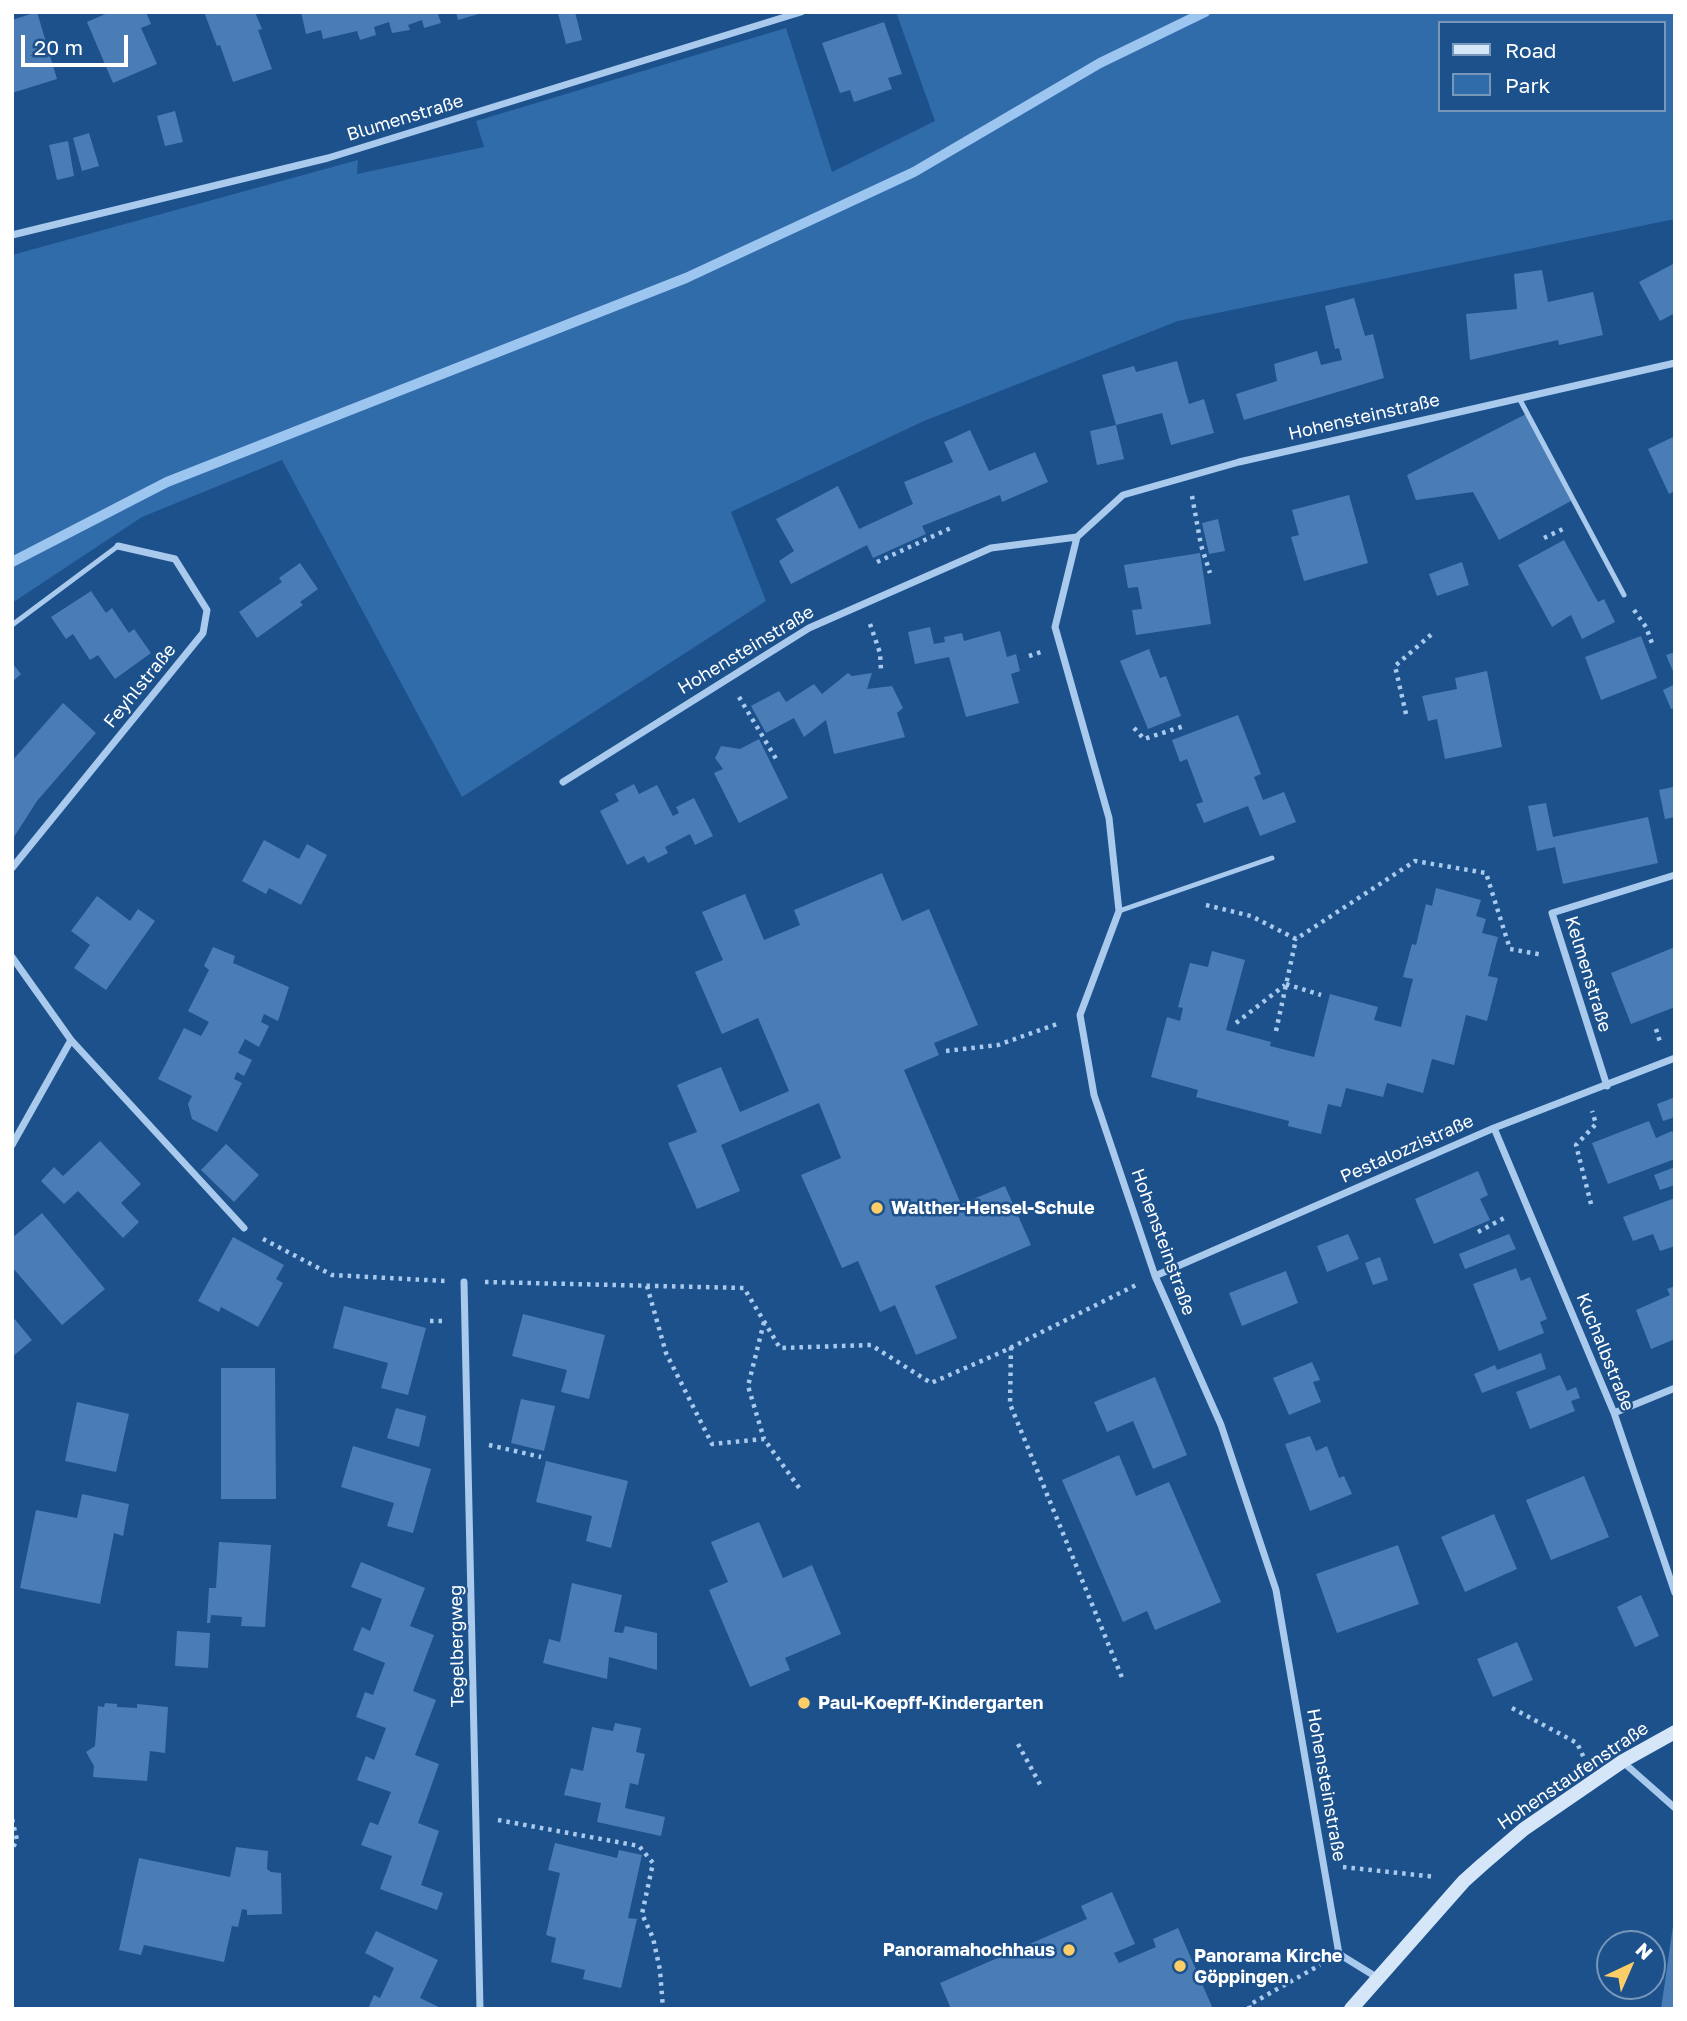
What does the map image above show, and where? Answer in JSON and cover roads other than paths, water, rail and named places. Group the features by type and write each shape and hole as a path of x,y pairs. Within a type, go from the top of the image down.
{"main road":[{"name":"Hohenstaufenstraße","path":"1351,2009 1464,1881 1524,1829 1623,1761 1675,1731"}],"street":[{"name":"Blumenstraße","path":"12,235 328,158 801,12"},
{"name":"Hohensteinstraße","path":"563,782 809,628 991,548 1077,537 1123,495 1240,461 1675,363"},
{"path":"1077,537 1055,627 1109,818 1119,911"},
{"name":"Feyhlstraße","path":"12,868 203,633 207,610 175,559 118,546"},
{"name":"Kelmenstraße","path":"1607,1086 1552,914 1675,875"},
{"name":"Hohensteinstraße","path":"1119,911 1080,1015 1094,1095 1155,1276 1221,1425 1276,1590 1339,1954 1378,1978"},
{"path":"12,957 71,1040 244,1228"},
{"path":"12,1145 71,1040"},
{"name":"Pestalozzistraße","path":"1155,1276 1493,1128 1675,1058"},
{"name":"Kuchalbstraße","path":"1493,1128 1614,1413 1675,1593"},
{"name":"Tegelbergweg","path":"464,1282 480,2009"},
{"path":"1614,1413 1675,1388"},
{"path":"1623,1761 1675,1808"}],"lane":[{"path":"1520,398 1623,595"},
{"path":"12,625 118,546"},
{"path":"1119,911 1272,858"}],"waterway":[{"path":"12,562 167,482 686,278 914,172 1100,63 1205,12"}],"place":[{"name":"Walther-Hensel-Schule","path":"877,1208"},
{"name":"Paul-Koepff-Kindergarten","path":"804,1703"},
{"name":"Panoramahochhaus","path":"1069,1950"},
{"name":"Panorama Kirche Göppingen","path":"1180,1966"}]}
